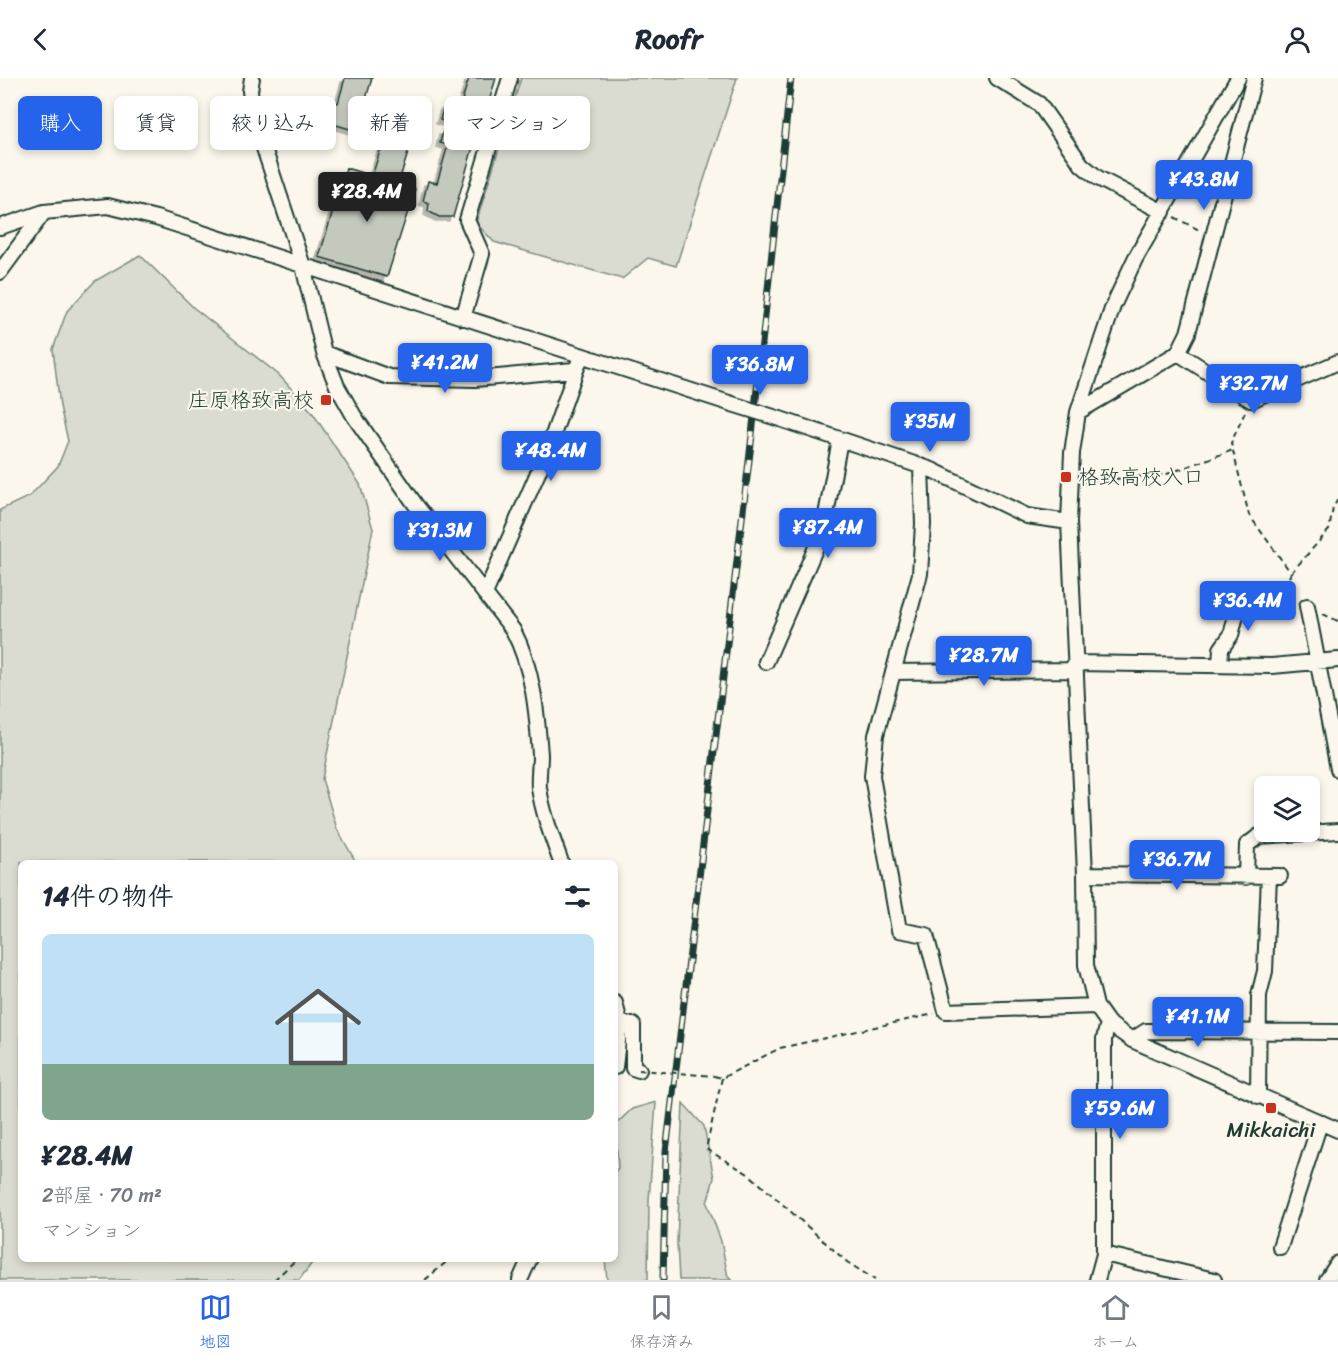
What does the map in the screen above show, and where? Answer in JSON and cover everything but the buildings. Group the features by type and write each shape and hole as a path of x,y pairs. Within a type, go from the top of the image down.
{"street":[{"path":"252,78 250,91 253,115 303,266 324,353 337,386 354,416 415,504 513,630 525,652 531,679 540,758 538,784 544,817 560,860"},
{"path":"462,318 482,254 467,220 510,78"},
{"path":"997,78 1039,105 1082,165 1098,178 1163,212"},
{"path":"1238,78 1135,259 1113,306 1078,412 1071,483 1070,522 1085,874 1086,965 1095,1006 1108,1023 1132,1040 1338,1130"},
{"path":"1078,412 1178,353 1188,333 1254,78"},
{"path":"0,227 44,212 108,206 156,218 780,419 921,467 1027,516 1070,522"},
{"path":"0,272 44,212"},
{"path":"324,353 389,377 475,379 574,369"},
{"path":"1178,353 1251,400 1338,362"},
{"path":"485,594 547,452 574,369 581,356"},
{"path":"766,663 823,531 840,440"},
{"path":"921,467 920,574 876,735 872,776 899,930 926,935 946,1011 1095,1006"},
{"path":"1220,665 1221,649 1230,635 1242,591"},
{"path":"1307,606 1338,769"},
{"path":"893,672 1075,666 1272,666 1338,660"},
{"path":"1246,877 1247,846 1259,836 1338,831"},
{"path":"1085,874 1274,876 1259,1033 1258,1096"},
{"path":"618,1015 620,1023 618,1041"},
{"path":"620,1023 633,1025 633,1068 639,1070"},
{"path":"1097,1280 1104,1254 1104,1039 1108,1023"},
{"path":"1132,1040 1146,1031 1338,1032"},
{"path":"1280,1247 1320,1123"},
{"path":"1104,1254 1214,1280"},
{"path":"520,1280 528,1262"},
{"path":"1327,1280 1338,1263"}],"path":[{"path":"1163,212 1213,237"},
{"path":"1251,400 1231,442 1248,515 1291,573"},
{"path":"1071,483 1167,474 1233,450"},
{"path":"1282,592 1291,573 1329,530 1333,508 1338,499"},
{"path":"1242,591 1282,592 1338,621"},
{"path":"639,1070 722,1078 780,1048 946,1011"},
{"path":"722,1078 706,1149 750,1175 847,1262 875,1280"},
{"path":"274,1280 294,1262"},
{"path":"425,1280 446,1262"}],"shaded area":[{"path":"521,78 737,78 676,266 648,258 622,279 494,242 476,223 499,150 590,150 590,96 515,96"},
{"path":"140,255 194,308 279,375 312,412 360,484 373,529 322,779 337,829 355,860 18,860 18,1262 313,1262 299,1280 0,1280 0,510 30,496 58,466 68,441 60,406 53,349 67,311 95,281"},
{"path":"656,1102 649,1200 648,1280 607,1280 605,1262 618,1262 618,1122 632,1109"},
{"path":"683,1103 704,1126 714,1178 707,1203 721,1241 728,1277 732,1280 679,1280 677,1242"}],"railway":[{"path":"663,1280 666,1152 751,444 791,78"}],"place":[{"name":"庄原格致高校","path":"326,400"},
{"name":"格致高校入口","path":"1066,477"},
{"name":"Mikkaichi","path":"1271,1108"}]}
